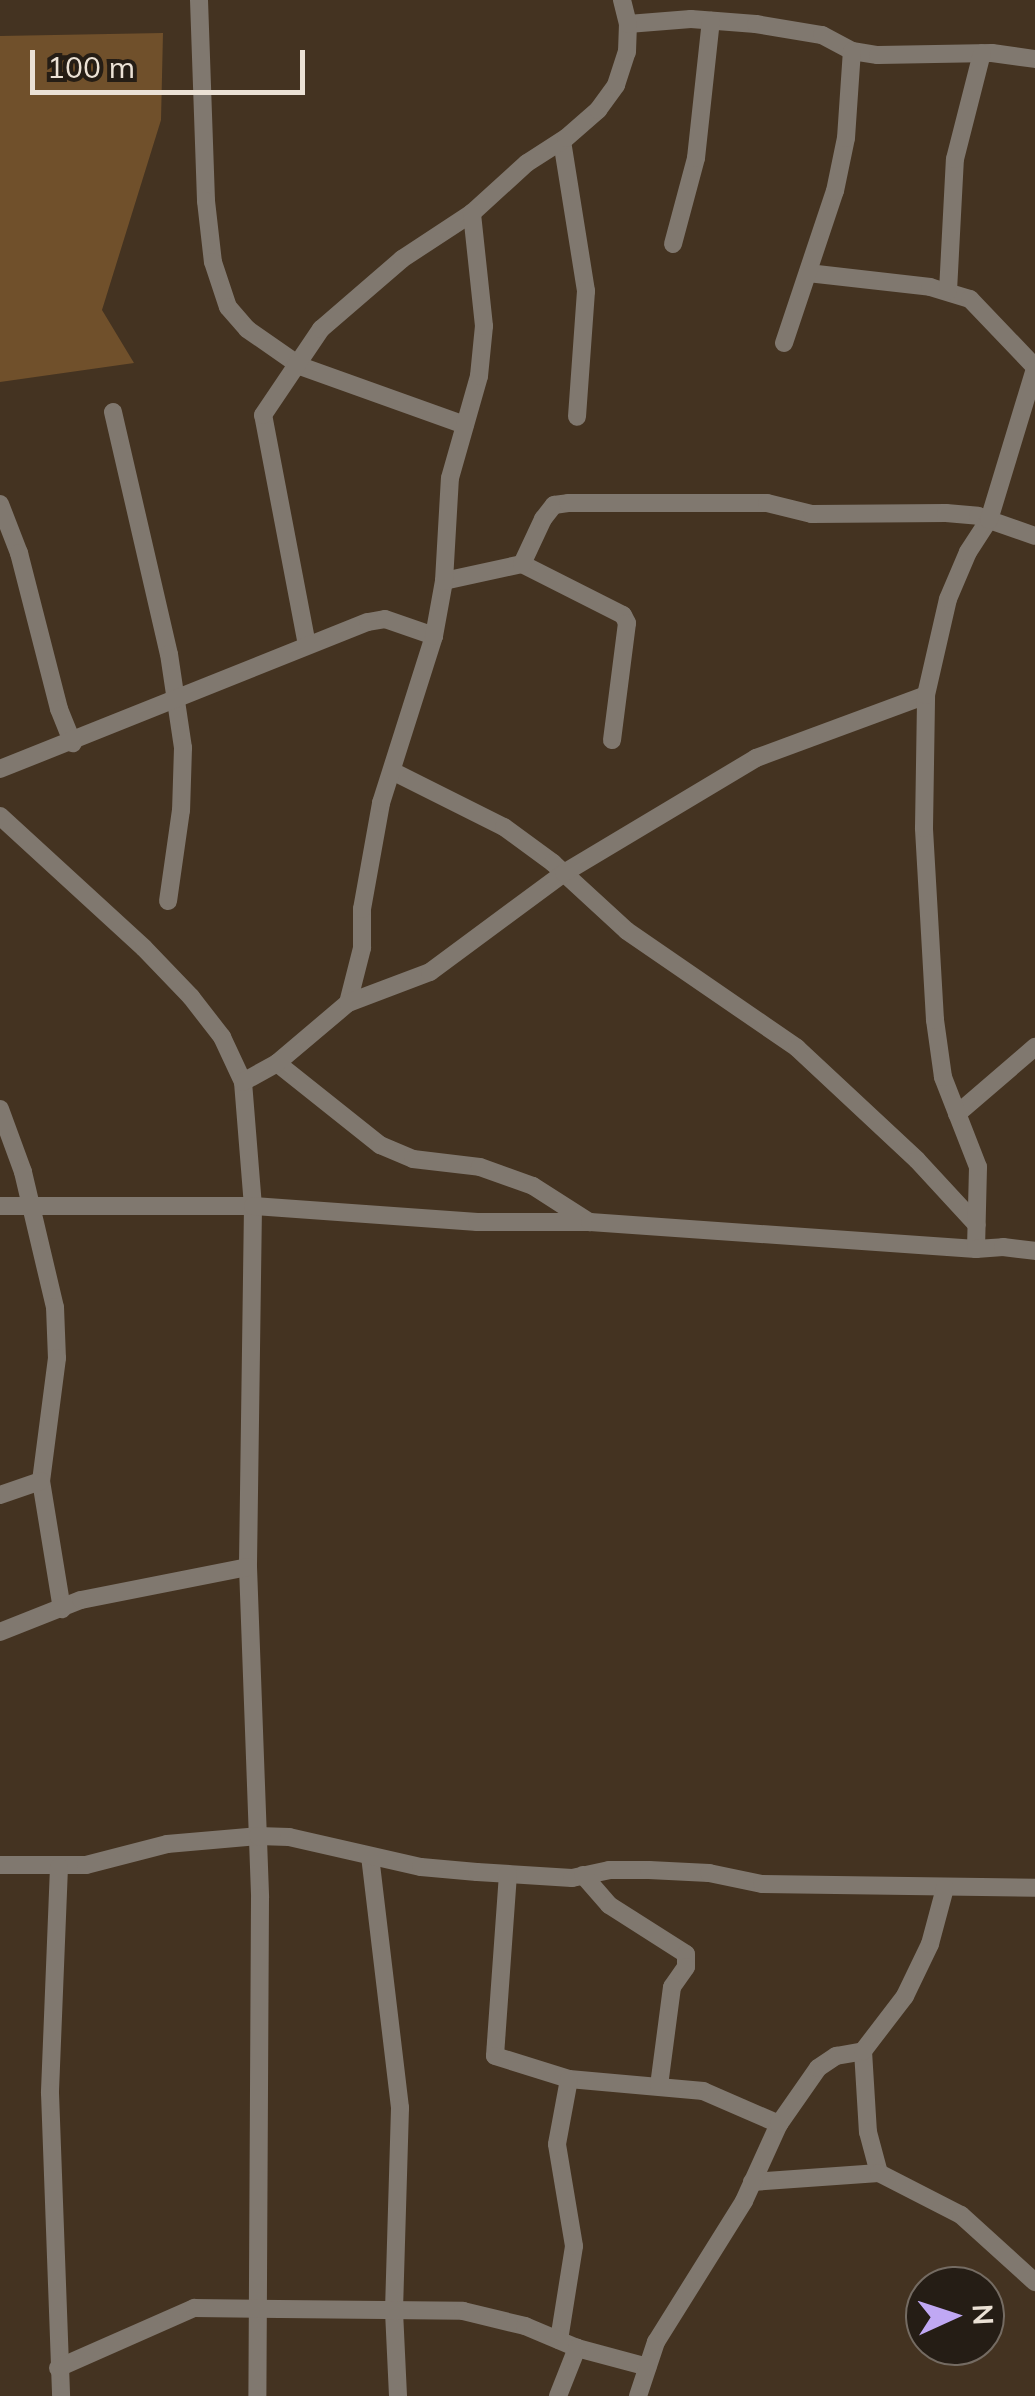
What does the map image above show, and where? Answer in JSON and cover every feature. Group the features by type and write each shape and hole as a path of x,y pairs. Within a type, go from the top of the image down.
{"street":[{"path":"199,0 204,152 213,262 228,307 248,329 300,366 465,425"},
{"path":"307,645 262,414 300,366 321,329 402,259 472,213 527,163 562,141 598,110 616,85 627,52 628,24 622,0"},
{"path":"628,24 710,20 822,34 852,50 1035,59"},
{"path":"673,244 696,158 710,20"},
{"path":"784,343 846,138 852,50"},
{"path":"948,290 955,159 982,54"},
{"path":"562,141 586,291 577,417"},
{"path":"348,1003 362,948 362,909 381,803 434,636 444,581 450,478 478,376 484,326 472,213"},
{"path":"808,273 948,290 970,299 994,320 1035,368 989,520 968,552 948,598 926,696 924,828 931,969 943,1077 978,1168 976,1249"},
{"path":"112,412 176,700 183,748 182,794 168,901"},
{"path":"444,581 512,570 522,564 543,519 554,505 568,503 768,503 812,514 946,513 989,520 1035,536"},
{"path":"0,504 19,553 60,709 73,743"},
{"path":"522,564 616,608 623,616 626,623 612,740"},
{"path":"0,769 73,743 307,645 385,619 434,636"},
{"path":"243,1082 277,1064 348,1003 430,972 564,873 756,758 926,696"},
{"path":"392,771 504,826 564,873 627,932 797,1048 918,1160 977,1225"},
{"path":"0,816 144,948 191,997 222,1038 243,1082 253,1206 248,1567 258,1836 256,2396"},
{"path":"957,1114 1035,1046"},
{"path":"277,1064 380,1146 412,1159 480,1168 533,1186 590,1222"},
{"path":"0,1110 7,1147 32,1205 56,1306 57,1358 41,1482 62,1609"},
{"path":"0,1206 253,1206 477,1222 590,1222 1035,1252"},
{"path":"0,1495 41,1482"},
{"path":"0,1632 80,1600 248,1567"},
{"path":"0,1866 59,1867 167,1844 258,1836 289,1837 422,1868 508,1874 583,1875 649,1870 709,1873 762,1884 1035,1888"},
{"path":"370,1856 400,2108 394,2310 398,2396"},
{"path":"59,1867 50,2093 61,2396"},
{"path":"508,1874 494,2056 569,2078 715,2094 779,2124"},
{"path":"583,1875 610,1904 686,1954 686,1968 672,1987 660,2086"},
{"path":"879,2173 868,2132 862,2052 905,1996 930,1944 944,1888"},
{"path":"638,2396 656,2342 752,2182 779,2124 818,2068 836,2056 862,2052"},
{"path":"558,2396 568,2344 574,2246 557,2144 569,2078"},
{"path":"752,2182 879,2173 962,2215 1035,2282"},
{"path":"58,2368 180,2311 394,2310 462,2311 525,2326 568,2344 648,2366"}],"shaded area":[{"path":"163,33 161,120 102,310 134,363 0,382 0,36"}]}
